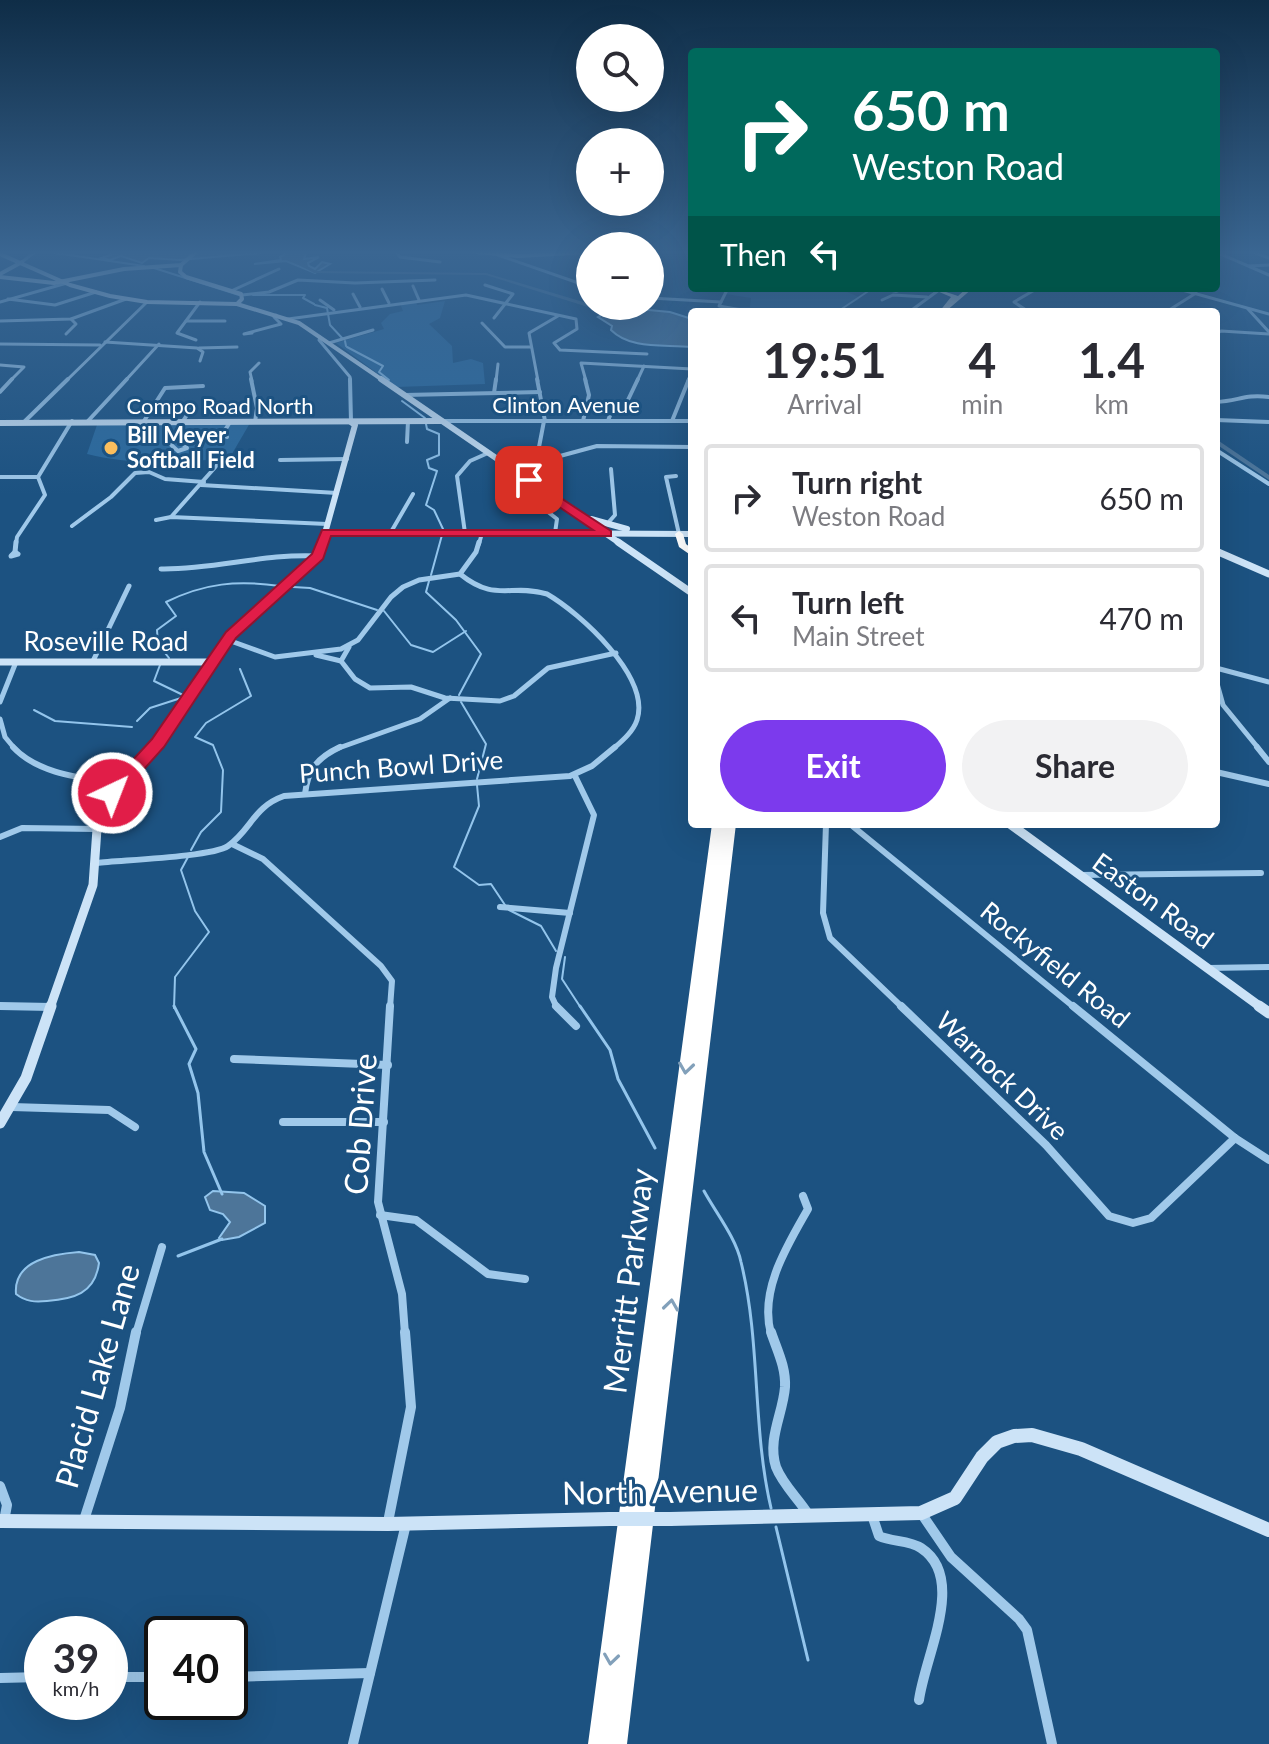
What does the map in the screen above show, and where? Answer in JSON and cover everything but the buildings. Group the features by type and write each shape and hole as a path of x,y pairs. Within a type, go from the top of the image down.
{"highway":[{"path":"679,534 688,548"},
{"name":"Merritt Parkway","path":"599,1744 717,828"},
{"name":"Merritt Parkway","path":"616,1744 730,828"}],"main road":[{"path":"309,332 329,343 688,590"},
{"name":"Compo Road North","path":"0,423 441,421"},
{"path":"0,1123 12,1107 93,885 97,863 97,829 107,802 158,743 228,640 318,556 347,459 355,425 351,422"},
{"path":"584,517 646,533"},
{"path":"326,528 391,532 688,534"},
{"path":"1220,553 1267,572"},
{"name":"Roseville Road","path":"0,662 212,662"},
{"name":"Easton Road","path":"1015,828 1269,1013"},
{"name":"North Avenue","path":"2,1521 406,1524 921,1513 955,1498 982,1457 997,1442 1014,1436 1032,1435 1081,1449 1269,1530"}],"street":[{"path":"24,422 115,332"},
{"path":"177,332 191,335 196,340"},
{"path":"329,343 365,332"},
{"path":"491,332 505,347 531,347"},
{"path":"529,332 544,421 539,447 546,453 557,455 597,446 688,447"},
{"path":"571,332 554,343 560,350 647,354"},
{"path":"321,340 350,377 351,422"},
{"path":"0,344 237,347"},
{"path":"88,421 159,344"},
{"path":"199,348 203,353 200,361"},
{"path":"255,422 257,408 250,372 259,363"},
{"path":"583,421 589,395 581,363 644,366 688,372"},
{"path":"494,393 498,364"},
{"path":"0,365 24,367 0,392"},
{"path":"608,421 612,410 627,402 644,366"},
{"path":"672,421 688,383"},
{"path":"144,421 165,388 203,386"},
{"path":"401,395 540,392"},
{"path":"1220,402 1234,401 1246,394 1269,397"},
{"path":"257,408 298,403"},
{"path":"177,438 174,431 191,409"},
{"path":"1220,420 1269,422"},
{"path":"38,477 72,421"},
{"path":"407,442 408,421"},
{"name":"Clinton Avenue","path":"441,421 688,421"},
{"path":"227,437 222,435 230,422"},
{"path":"465,533 457,476 470,461 488,453"},
{"path":"1220,453 1269,484"},
{"path":"280,460 347,459"},
{"path":"171,517 218,464"},
{"path":"607,524 615,515 611,469"},
{"path":"72,526 111,497 135,473 149,472 165,479 203,484 337,493"},
{"path":"0,477 38,477"},
{"path":"15,552 17,537 45,495 38,477"},
{"path":"668,483 679,534"},
{"path":"391,532 413,494"},
{"path":"549,508 548,512 557,519 555,533"},
{"path":"156,520 171,517 326,528"},
{"path":"460,574 477,551 482,533"},
{"path":"161,569 204,570 245,558 282,554 318,556"},
{"path":"341,661 349,647 401,588 417,581 460,574 487,592 548,595 616,653 639,700 637,723 599,761 575,776 594,815 552,997 558,1010 576,1026"},
{"path":"93,661 129,586"},
{"path":"228,640 272,657 349,647"},
{"path":"312,654 341,661 355,679 367,687 413,687 451,698 507,700 548,668 616,653"},
{"path":"0,699 16,662"},
{"path":"1220,669 1269,682"},
{"path":"1220,694 1223,705 1269,762"},
{"path":"305,794 308,772 322,756 427,716 451,698"},
{"path":"0,719 7,740 35,762 58,773 120,784"},
{"path":"1220,773 1269,784"},
{"name":"Punch Bowl Drive","path":"232,844 263,804 279,797 575,776"},
{"path":"0,837 22,828 97,829"},
{"name":"Warnock Drive","path":"826,828 823,913 830,938 1052,1151 1109,1216 1133,1223 1151,1218 1235,1138"},
{"name":"Rockyfield Road","path":"855,828 1235,1138 1269,1160"},
{"path":"97,863 217,851 232,844"},
{"name":"Cob Drive","path":"232,844 268,863 390,976 393,990 378,1194 380,1215 400,1282 410,1390 409,1427 388,1524"},
{"path":"1079,875 1093,872 1258,873"},
{"path":"501,907 570,913"},
{"path":"1208,968 1269,967"},
{"path":"0,1006 51,1007"},
{"path":"234,1059 388,1065"},
{"path":"12,1107 109,1110 135,1127"},
{"path":"283,1122 384,1122"},
{"path":"803,1196 808,1209 780,1261 768,1318 784,1369 785,1385 773,1431 774,1460 782,1479 810,1517"},
{"path":"380,1215 412,1218 488,1274 525,1279"},
{"name":"Placid Lake Lane","path":"84,1520 120,1408 138,1324 162,1247"},
{"path":"0,1486 7,1505 2,1521"},
{"path":"921,1513 928,1529 946,1552 1013,1613 1027,1630 1052,1744"},
{"path":"872,1515 879,1536 914,1544 928,1553 942,1574 945,1598 928,1654 919,1700"},
{"path":"353,1744 406,1524"},
{"path":"248,1676 370,1673"},
{"path":"0,1678 24,1677"}],"shaded area":[{"path":"372,332 438,332 452,346 453,363 471,359 483,363 485,384 396,387 336,343"},
{"path":"614,332 688,332 688,347 628,341"},
{"path":"98,422 250,423 229,459 158,462 87,454"},
{"path":"213,1191 244,1193 265,1206 265,1223 239,1237 222,1240 219,1238 230,1222 223,1214 210,1210 205,1197"},
{"path":"79,1252 95,1255 99,1263 93,1282 81,1293 66,1299 38,1301 16,1294 21,1273 28,1266 47,1257"}],"waterway":[{"path":"337,332 343,339"},
{"path":"345,341 346,346"},
{"path":"347,347 383,366 379,372 389,380"},
{"path":"402,401 425,418"},
{"path":"426,424 427,429 439,434 439,455 427,460 429,468 437,471 426,505 434,510 443,529"},
{"path":"1220,444 1269,478"},
{"path":"431,575 442,535"},
{"path":"429,581 426,592 465,632"},
{"path":"169,658 158,644 157,630 176,616 166,602 222,585 250,583 280,586"},
{"path":"293,587 310,588 377,610"},
{"path":"384,611 411,645 433,652 465,632"},
{"path":"459,695 481,654 465,632"},
{"path":"160,665 154,681 183,695"},
{"path":"191,850 201,832 221,812 223,770 213,745 195,737 206,723 251,696 240,669"},
{"path":"137,721 150,708 181,698"},
{"path":"461,702 486,744 477,779"},
{"path":"34,710 55,721 132,727"},
{"path":"477,785 479,806 454,867 479,885 491,884 505,905"},
{"path":"174,1006 175,977 209,932 195,911 181,870 188,857"},
{"path":"509,910 541,926 556,951"},
{"path":"565,957 562,979 581,1008"},
{"path":"174,1006 196,1049 189,1064 198,1093 204,1152 222,1194"},
{"path":"580,1006 610,1050 618,1079 655,1148"},
{"path":"704,1191 730,1235 741,1262 751,1323 761,1447 771,1508"},
{"path":"178,1256 222,1239"},
{"path":"776,1527 808,1660"}],"place":[{"name":"Bill Meyer Softball Field","path":"111,448"}],"route":[{"path":"112,793 158,743 231,635 318,556 326,532 607,533 529,480"}]}
